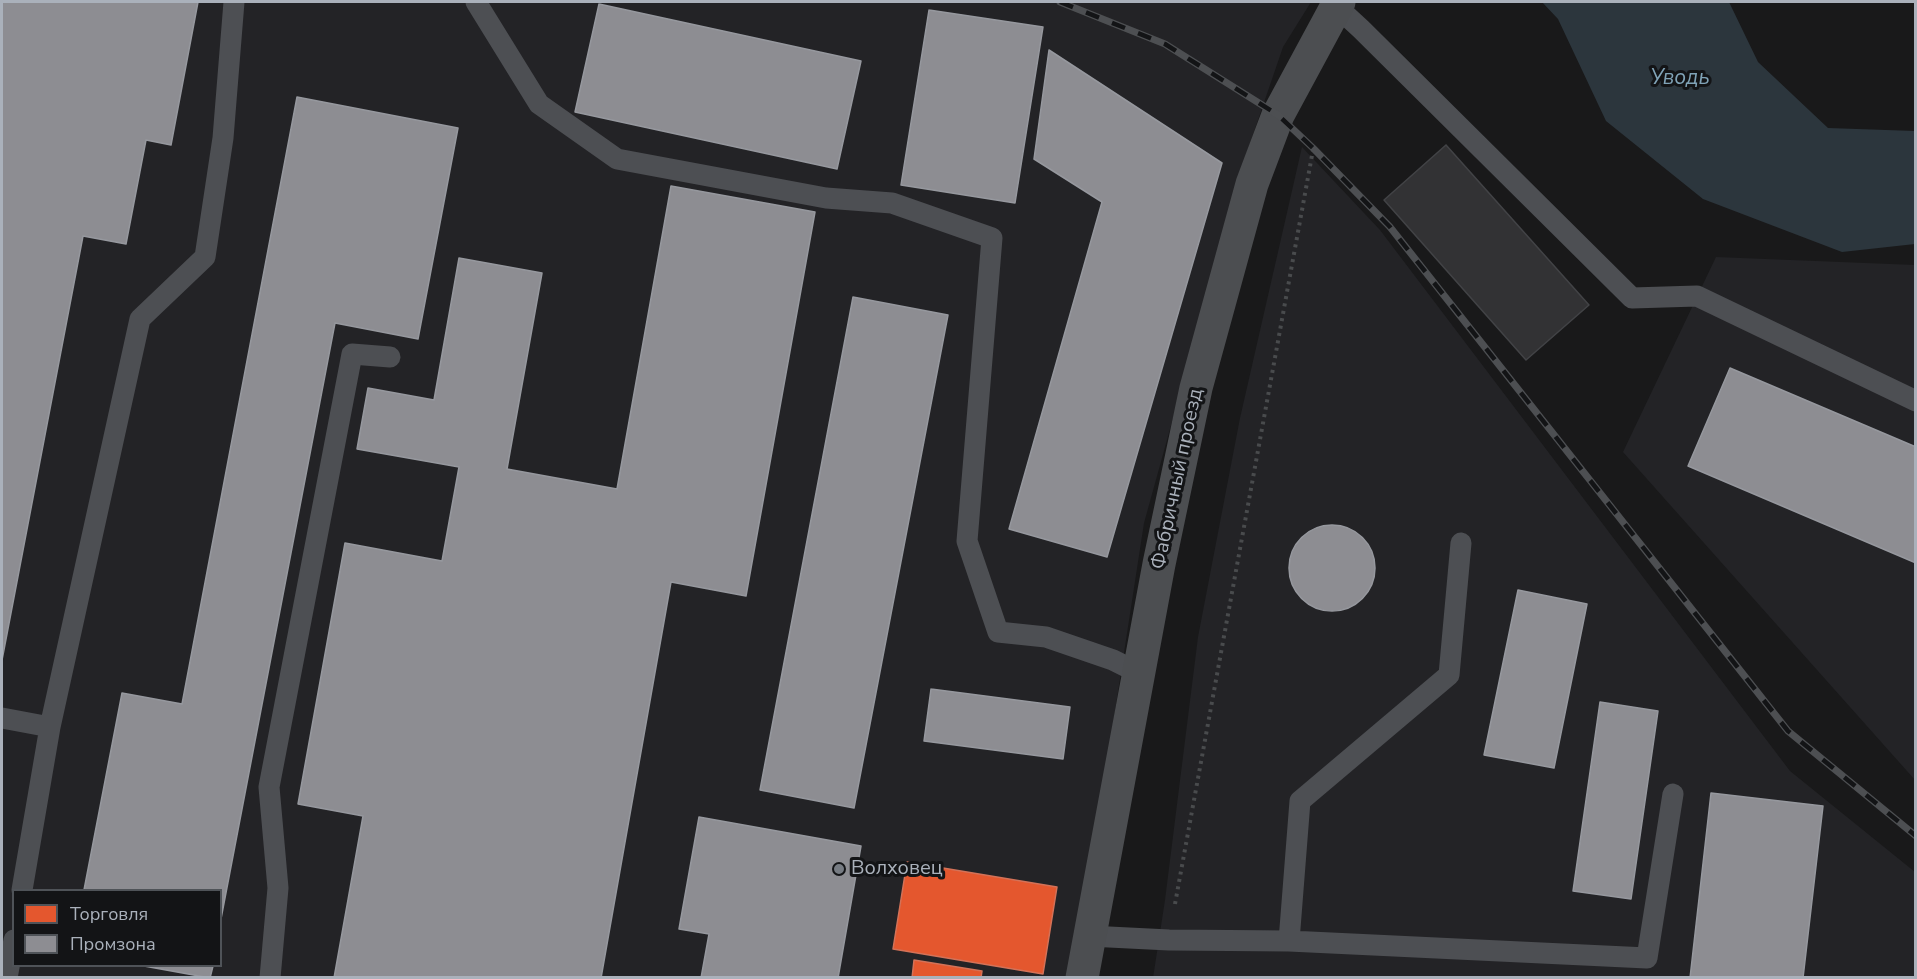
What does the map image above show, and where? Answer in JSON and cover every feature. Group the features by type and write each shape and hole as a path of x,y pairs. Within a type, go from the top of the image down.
{"main road":[{"name":"Фабричный проезд","path":"1082,978 1159,564 1196,388 1252,184 1278,115 1337,3"}],"lane":[{"path":"22,889 50,727 140,319 204,257 223,138 234,2"},
{"path":"477,2 538,104 617,159 826,198 892,203 992,238 967,541 998,632 1047,637 1113,660 1139,673"},
{"path":"1337,3 1632,298 1697,296 1916,401"},
{"path":"270,978 278,888 268,787 352,354 390,357"},
{"path":"1289,941 1300,801 1449,675 1461,543"},
{"path":"2,718 50,727"},
{"path":"1089,936 1169,940 1289,941 1647,958 1673,794"},
{"path":"7,978 12,951"}],"path":[{"path":"1169,940 1313,148"}],"shaded area":[{"path":"2,2 1311,2 1283,47 1245,158 1144,523 1074,977 2,978"},
{"path":"1302,147 1380,230 1790,771 1915,872 1915,977 1153,978 1198,637 1240,418"},
{"path":"1716,257 1915,265 1915,780 1623,452"}],"water":[{"name":"Уводь","path":"1542,2 1729,2 1758,62 1828,128 1915,131 1915,244 1842,252 1703,199 1606,121 1558,19"}],"building: Торговля":[{"path":"907,862 1057,887 1043,974 893,949"},
{"path":"914,960 982,971 981,978 912,978"}],"building: Промзона":[{"path":"2,2 198,2 171,145 146,140 126,244 83,236 2,660"},
{"path":"599,4 861,61 837,169 575,112"},
{"path":"929,10 1043,27 1015,203 901,185"},
{"path":"1049,50 1222,163 1107,557 1009,529 1102,202 1034,159"},
{"path":"297,97 458,128 418,339 335,323 222,914 222,889 84,889 122,693 182,704"},
{"path":"671,186 815,212 746,596 671,582 601,978 334,978 363,816 298,804 345,543 442,561 459,467 357,449 368,388 434,400 459,258 542,273 507,469 617,489"},
{"path":"853,297 948,315 854,808 760,790"},
{"path":"1730,368 1916,447 1916,563 1688,466"},
{"path":"1332,525 1356,532 1368,544 1375,568 1368,592 1356,604 1332,611 1308,604 1296,592 1289,568 1296,544 1308,532"},
{"path":"1518,590 1587,604 1554,768 1484,755"},
{"path":"931,689 1070,707 1063,759 924,741"},
{"path":"1600,702 1658,711 1631,899 1573,891"},
{"path":"1711,793 1823,806 1803,978 1690,978"},
{"path":"699,817 861,846 838,978 701,978 709,934 679,929"},
{"path":"150,967 213,967 210,978"}],"building: Прочее":[{"path":"1446,145 1589,305 1526,360 1384,200"}],"railway":[{"path":"1060,2 1165,44 1278,115 1313,148 1390,227 1788,731 1916,836"}],"place":[{"name":"Волховец","path":"839,869"}]}
